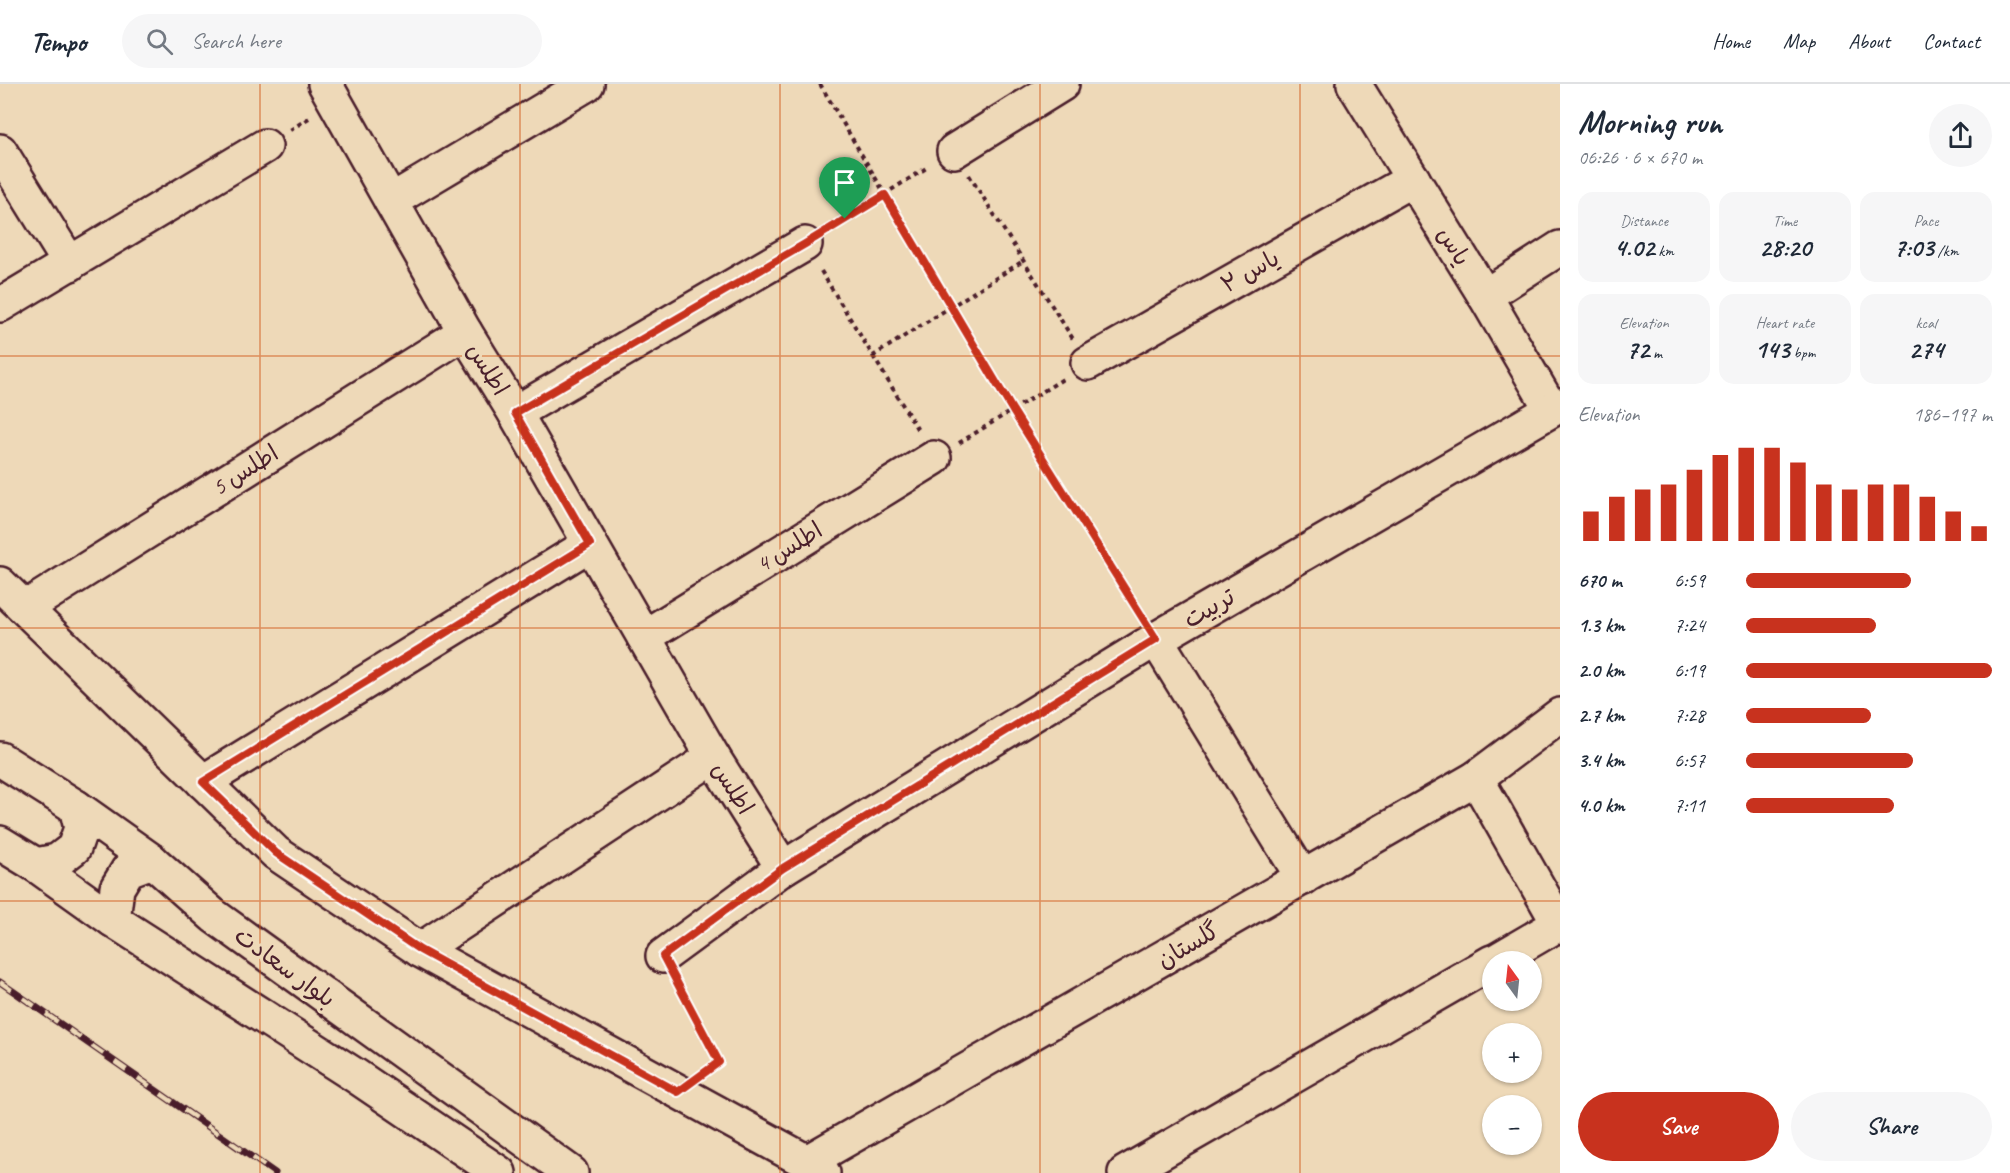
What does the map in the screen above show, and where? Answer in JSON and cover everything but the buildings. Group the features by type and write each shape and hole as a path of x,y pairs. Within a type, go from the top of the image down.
{"street":[{"path":"391,201 587,84"},
{"path":"954,151 1062,84"},
{"name":"یاس","path":"1354,84 1556,407"},
{"name":"اطلس","path":"330,93 465,332 515,413 713,757 783,868"},
{"path":"0,305 265,146"},
{"path":"0,151 70,264"},
{"name":"یاس ۲","path":"1088,363 1413,180"},
{"path":"515,413 805,244"},
{"path":"1485,296 1560,248"},
{"name":"اطلس 5","path":"25,608 465,332"},
{"name":"تربیت","path":"663,956 783,868 1156,639 1556,407"},
{"name":"اطلس 4","path":"644,637 934,458"},
{"path":"203,782 590,544"},
{"path":"0,584 276,853 420,950 678,1092 805,1170"},
{"path":"1156,639 1304,878"},
{"name":"گلستان","path":"805,1170 1476,778 1560,715"},
{"path":"420,950 713,757"},
{"name":"بلوار سعادت","path":"0,759 76,807 152,861 214,916 571,1173"},
{"path":"1476,778 1559,924 1512,951"},
{"path":"36,865 57,861 74,848 81,828 76,807"},
{"name":"بلوار سعادت","path":"0,843 36,865 113,920 356,1076 499,1173"},
{"path":"113,920 117,888 128,870 152,861"},
{"path":"1125,1173 1482,968"}],"path":[{"path":"820,84 1013,411 1156,639"},
{"path":"265,146 330,93"},
{"path":"954,151 1088,363 934,458 805,244 954,151"},
{"path":"873,356 1023,261"},
{"path":"663,956 719,1062 678,1092"}],"railway":[{"path":"0,982 275,1173"}],"route":[{"path":"885,195 1013,411 1156,639 783,868 663,956 719,1062 678,1092 420,950 276,853 203,782 590,544 515,413 845,219 885,195"}]}
